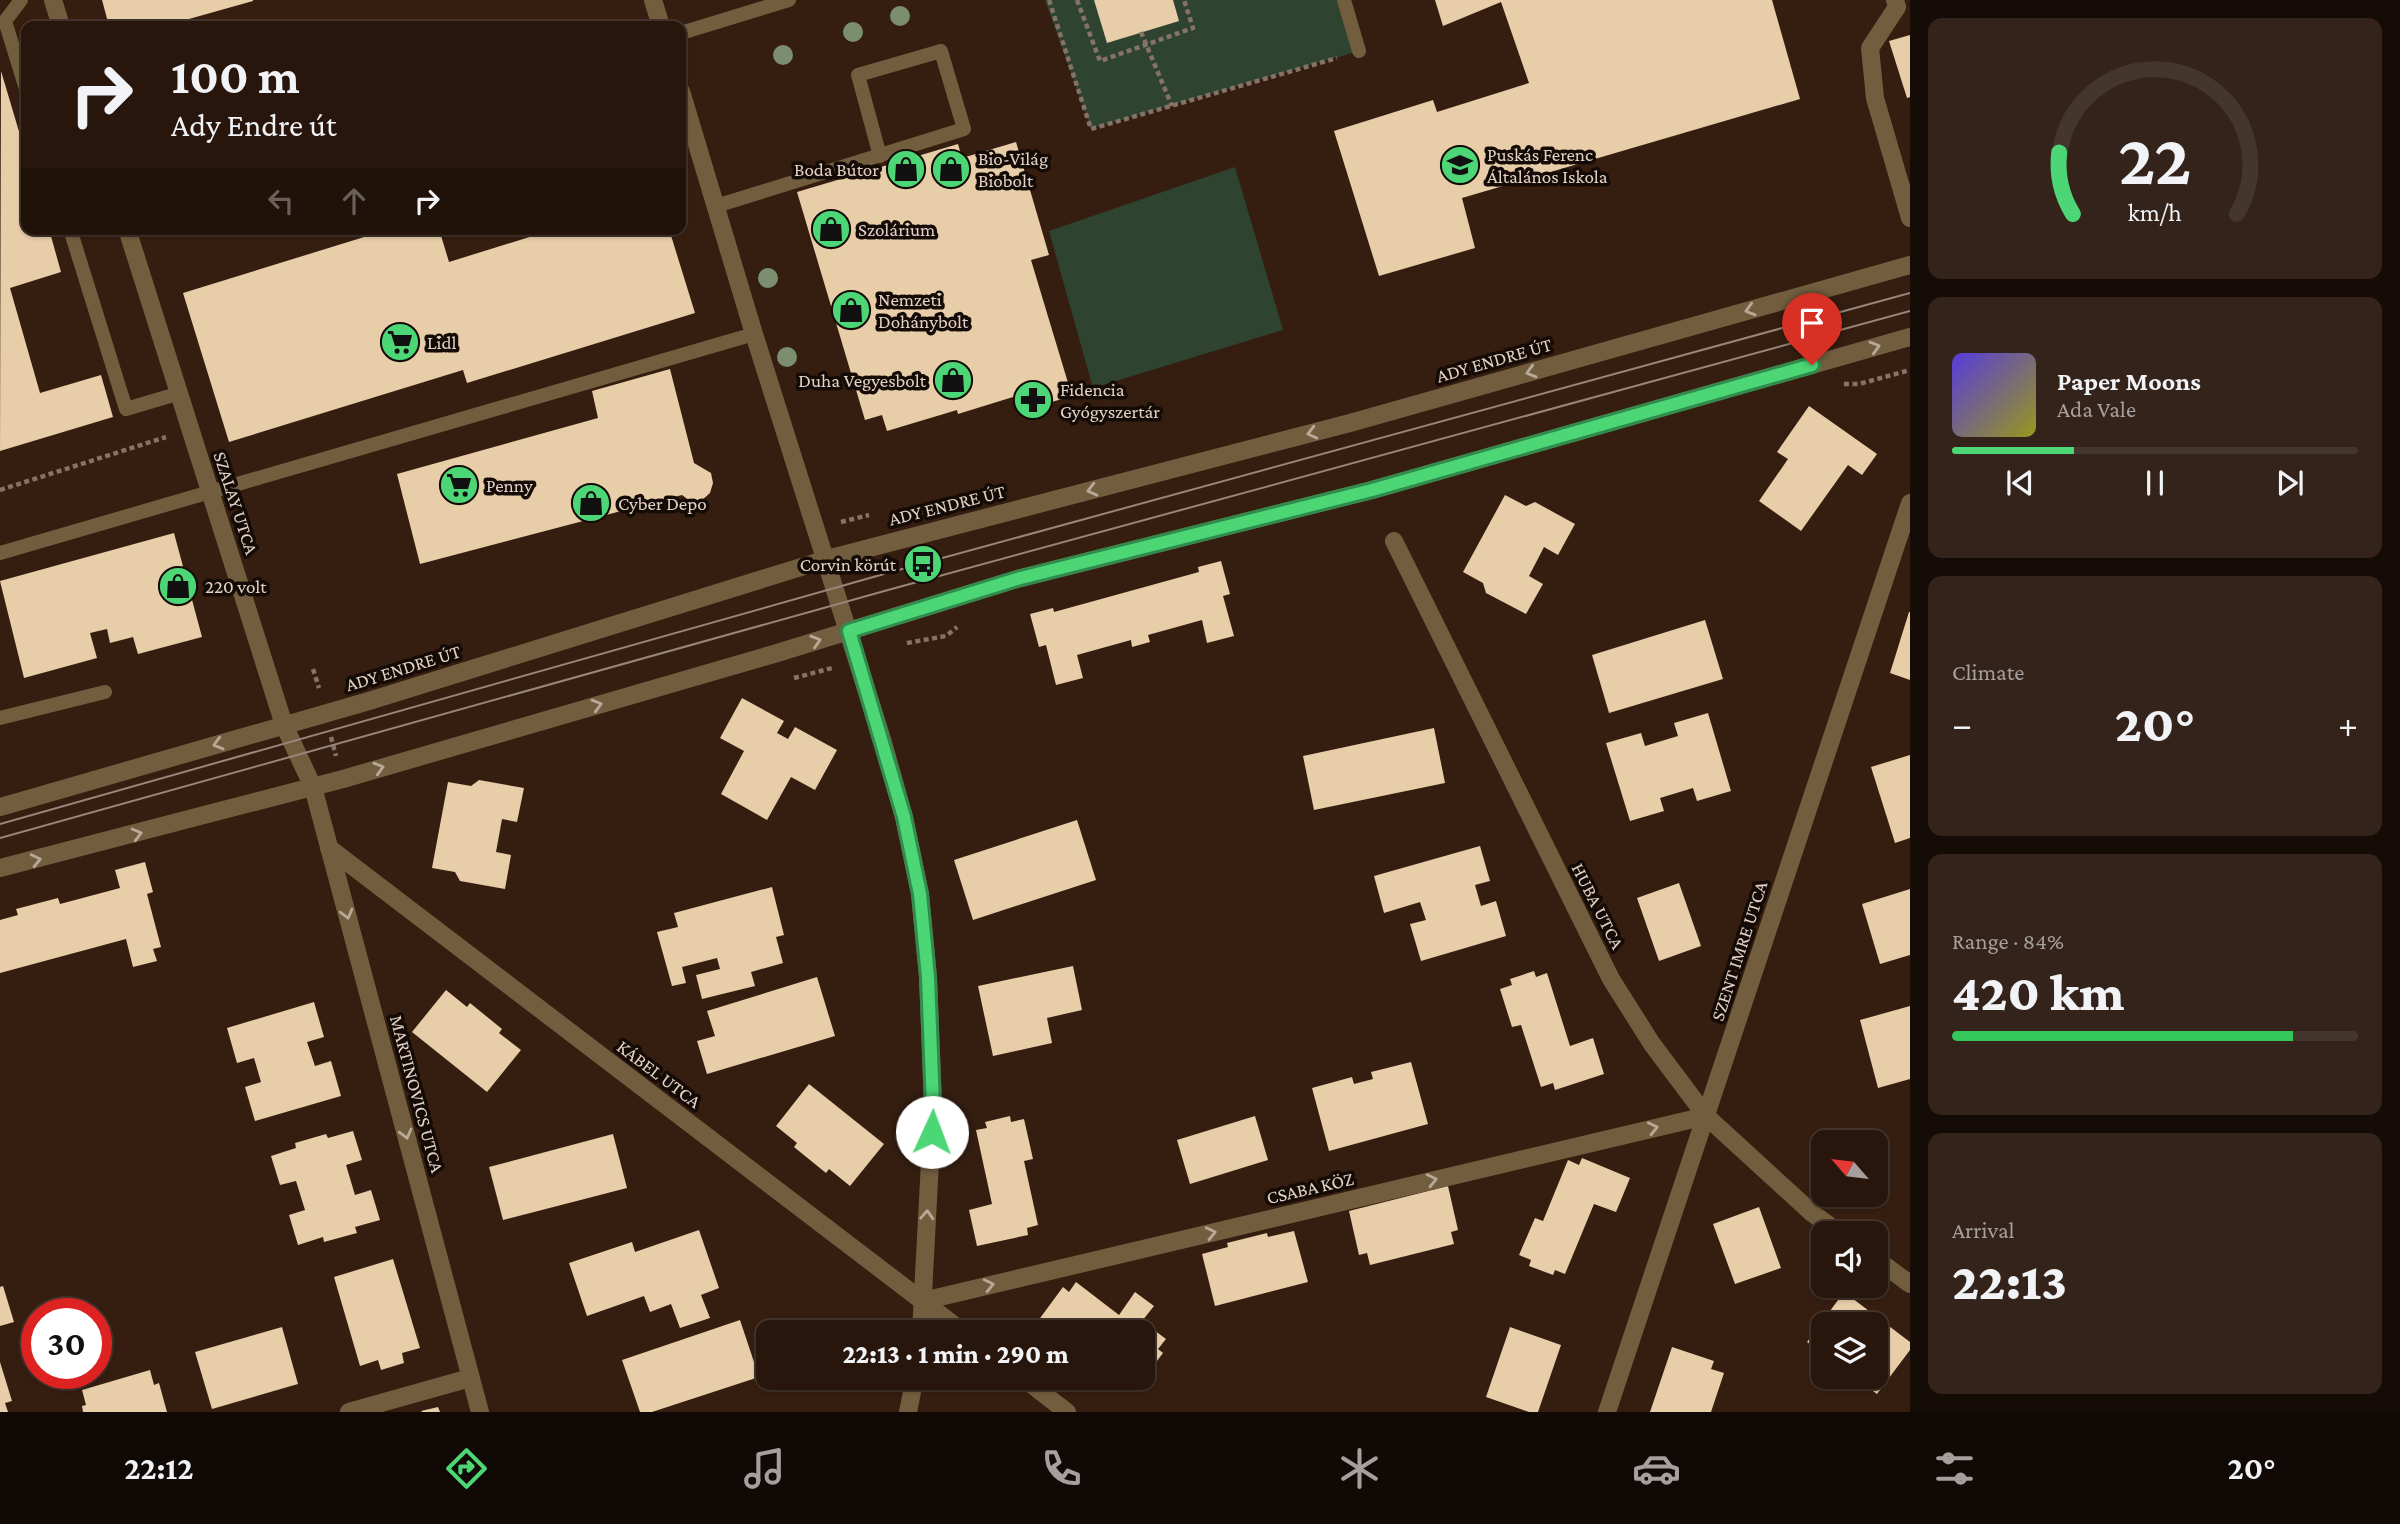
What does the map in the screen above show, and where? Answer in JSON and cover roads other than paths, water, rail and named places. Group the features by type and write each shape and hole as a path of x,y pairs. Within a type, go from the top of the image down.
{"street":[{"path":"53,0 59,21"},
{"path":"653,0 659,21"},
{"path":"1900,3 1870,48 1875,97 1910,218"},
{"path":"686,107 754,334 849,631 904,817 920,894 928,977 933,1105 922,1320"},
{"name":"SZALAY UTCA","path":"129,235 284,725 313,786"},
{"name":"ADY ENDRE ÚT","path":"0,807 284,725 827,559 1350,423 1910,265"},
{"path":"0,868 313,786 849,631 1017,579 1372,490 1910,337"},
{"name":"SZENT IMRE UTCA","path":"1607,1412 1910,503"},
{"name":"HUBA UTCA","path":"1394,541 1611,979 1652,1044 1706,1116 1823,1221"},
{"name":"MARTINOVICS UTCA","path":"313,786 480,1412"},
{"name":"KÁBEL UTCA","path":"329,848 948,1320"},
{"name":"CSABA KÖZ","path":"923,1301 1706,1116"},
{"path":"1888,1268 1910,1284"},
{"path":"349,1412 470,1378"},
{"path":"908,1412 912,1390"},
{"path":"1039,1390 1067,1412"}],"lane":[{"path":"21,0 5,21 21,73"},
{"path":"686,31 789,0"},
{"path":"1344,0 1359,51"},
{"path":"716,206 880,156 964,129 941,51 858,75 880,156"},
{"path":"72,235 126,409 180,393"},
{"path":"0,553 754,334"},
{"path":"0,718 105,691"}],"tram line":[{"path":"0,824 884,574 1910,293"},
{"path":"0,838 888,590 1910,311"}],"place":[{"name":"Puskás Ferenc Általános Iskola","path":"1460,165"},
{"name":"Boda Bútor","path":"906,169"},
{"name":"Bio-Világ Biobolt","path":"951,169"},
{"name":"Szolárium","path":"831,229"},
{"name":"Nemzeti Dohánybolt","path":"851,310"},
{"name":"Lidl","path":"400,342"},
{"name":"Duha Vegyesbolt","path":"953,380"},
{"name":"Fidencia Gyógyszertár","path":"1033,400"},
{"name":"Penny","path":"459,485"},
{"name":"Cyber Depo","path":"591,503"},
{"name":"Corvin körút","path":"923,564"},
{"name":"220 volt","path":"178,586"}]}
